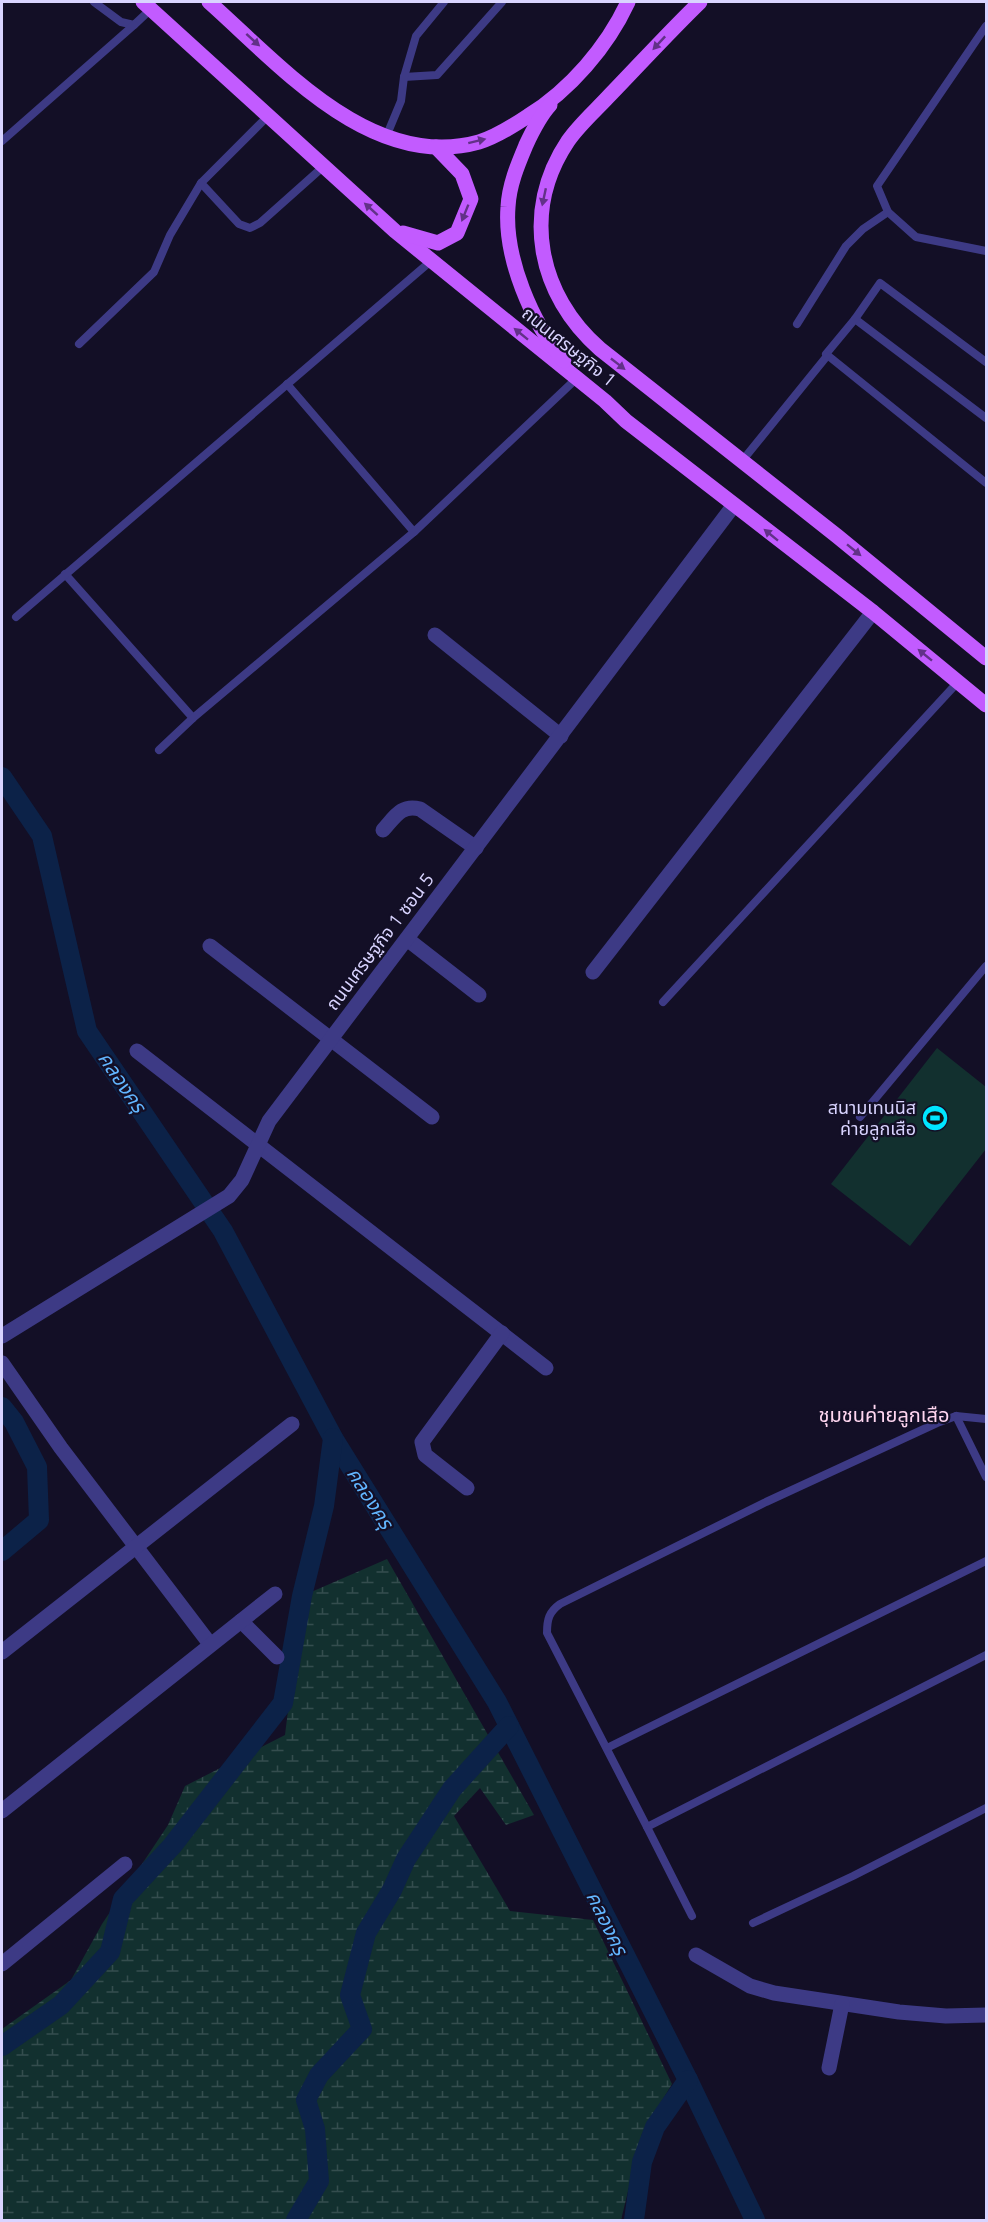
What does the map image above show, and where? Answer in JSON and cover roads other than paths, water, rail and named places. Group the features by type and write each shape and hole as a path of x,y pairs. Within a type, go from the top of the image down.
{"main road":[{"path":"209,2 319,99 350,121 386,137 436,147 480,142 548,104 576,78"},
{"path":"605,400 562,360 542,332 518,274 510,239 508,207 516,168 546,110 576,78 625,9 640,2"},
{"name":"ถนนเศรษฐกิจ 1","path":"700,2 569,139 549,174 540,230 542,254 551,282 571,320 585,336 987,658"},
{"name":"ถนนเศรษฐกิจ 1","path":"147,5 395,231 576,379 605,400 626,421 873,612 987,705"},
{"path":"395,231 438,243 457,233 471,199 462,174 436,147"}],"street":[{"name":"ถนนเศรษฐกิจ 1 ซอน 5","path":"2,1336 229,1196 242,1180 269,1121 734,505"},
{"path":"593,972 873,612"},
{"path":"435,635 561,736"},
{"path":"383,830 400,811 406,807 412,807 420,809 476,848"},
{"path":"407,939 479,995"},
{"path":"210,946 432,1117"},
{"path":"137,1051 546,1368"},
{"path":"467,1488 425,1455 422,1442 502,1333"},
{"path":"2,1363 61,1448 210,1644"},
{"path":"2,1652 134,1545 292,1424"},
{"path":"2,1810 275,1594"},
{"path":"241,1621 277,1657"},
{"path":"2,1964 125,1864"},
{"path":"696,1955 750,1986 797,1998 946,2016 987,2015"},
{"path":"829,2068 842,2004"}],"lane":[{"path":"94,2 122,22 134,25"},
{"path":"386,137 401,100 404,77 416,36 444,2"},
{"path":"404,77 437,75 502,2"},
{"path":"2,141 134,25 147,5"},
{"path":"987,26 877,186 888,212 916,237 987,251"},
{"path":"79,344 154,272 170,235 201,183 268,116"},
{"path":"201,183 240,224 250,228 261,223 324,166"},
{"path":"797,324 846,246 862,229 888,212"},
{"path":"16,617 432,261"},
{"path":"742,461 827,357 827,351 855,319 880,283 987,362"},
{"path":"855,319 987,418"},
{"path":"827,357 987,483"},
{"path":"159,750 193,718 414,532 576,379"},
{"path":"287,384 414,532"},
{"path":"65,574 193,718"},
{"path":"663,1002 958,682"},
{"path":"860,1117 987,966"},
{"path":"956,1416 987,1477"},
{"path":"692,1916 547,1633 547,1620 551,1610 766,1502 956,1416 987,1419"},
{"path":"607,1748 987,1561"},
{"path":"647,1827 987,1655"},
{"path":"753,1923 853,1876 987,1808"}],"waterway":[{"name":"คลองครุ","path":"2,777 42,836 87,1031 223,1231 333,1438 497,1702 688,2080 755,2220"},
{"path":"2,1407 14,1422 37,1467 39,1520 2,1551"},
{"path":"2,2046 61,2005 110,1952 123,1899 172,1846 283,1703 302,1596 324,1506 333,1438"},
{"path":"296,2220 319,2181 315,2129 306,2100 319,2075 362,2029 350,1995 366,1933 392,1890 406,1859 452,1789 509,1726"},
{"path":"634,2220 642,2162 655,2127 688,2080"}],"place":[{"name":"สนามเทนนิส ค่ายลูกเสือ","path":"935,1118"}],"district":[{"name":"ชุมชนค่ายลูกเสือ","path":"884,1415"}]}
